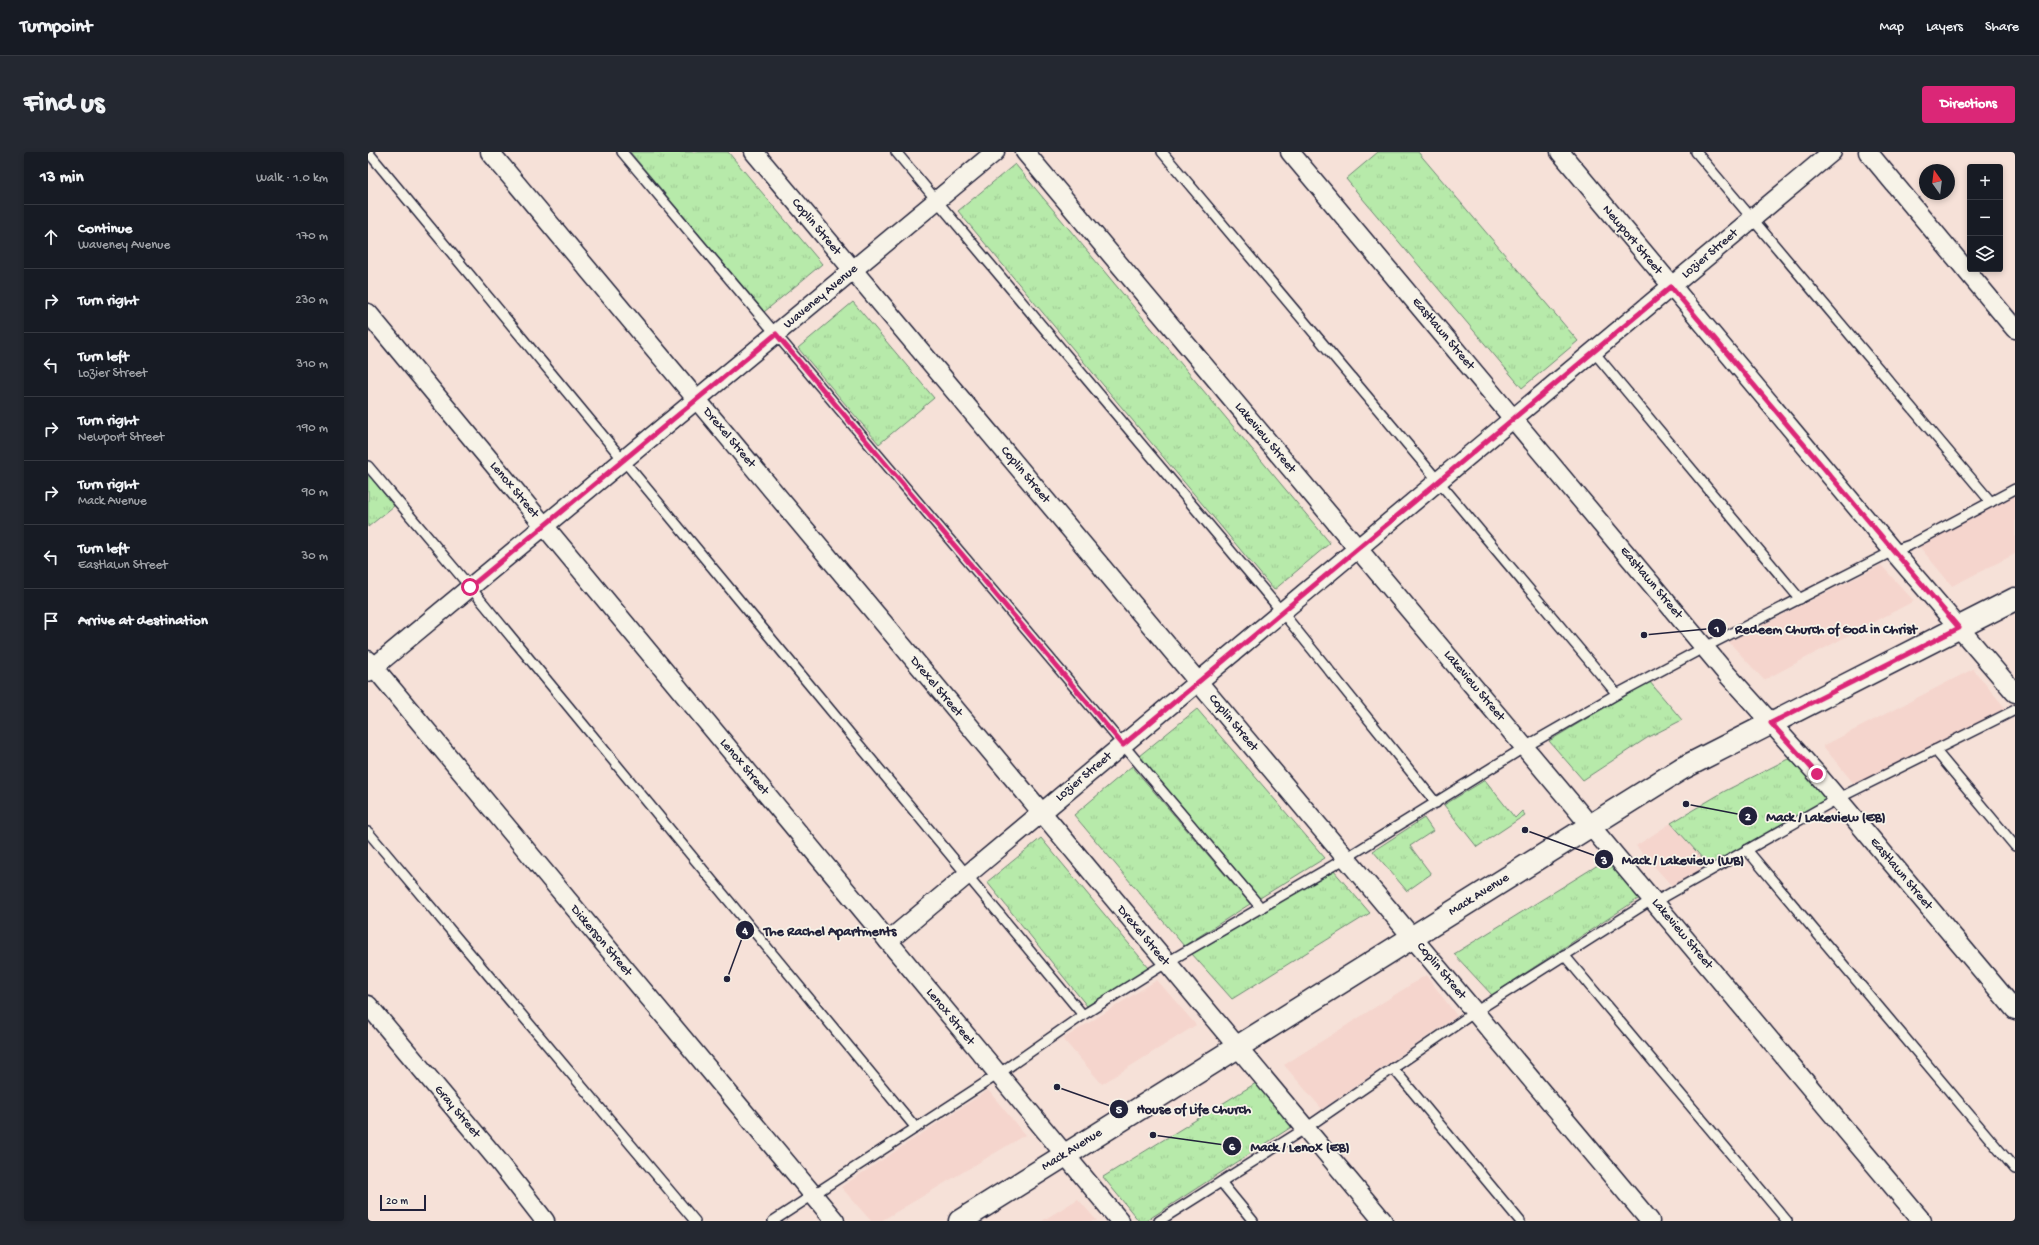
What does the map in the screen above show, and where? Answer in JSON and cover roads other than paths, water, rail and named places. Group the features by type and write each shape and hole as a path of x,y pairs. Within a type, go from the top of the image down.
{"main road":[{"name":"Mack Avenue","path":"960,1221 1681,769 2015,599"}],"street":[{"name":"Drexel Street","path":"490,152 1383,1221"},
{"name":"Coplin Street","path":"754,152 1650,1221"},
{"name":"Waveney Avenue","path":"370,666 470,587 995,152"},
{"name":"Lakeview Street","path":"1025,152 1922,1221"},
{"name":"Eastlawn Street","path":"1290,152 1705,647 1837,799 2015,1010"},
{"name":"Newport Street","path":"1560,152 1671,287 1893,551 2015,693"},
{"name":"Lozier Street","path":"888,941 1832,152"},
{"path":"1868,152 2015,329"},
{"name":"Lenox Street","path":"368,313 1120,1221"},
{"name":"Dickerson Street","path":"370,666 835,1221"},
{"name":"Gray Street","path":"368,1005 500,1163 545,1221"}],"lane":[{"path":"368,152 1083,1015"},
{"path":"622,152 1261,908"},
{"path":"896,152 1282,612 1436,803"},
{"path":"1162,152 1618,694"},
{"path":"1696,152 1990,502"},
{"path":"1593,352 1800,599"},
{"path":"368,466 470,587 916,1128"},
{"path":"773,1221 916,1128 1083,1015 1166,963 1346,858 1525,747 1705,647 1893,551 1910,545 2015,489"},
{"path":"1160,1221 1306,1128 1475,1012 1654,900 1837,799 2015,710"},
{"path":"1935,750 2015,846"},
{"path":"368,832 695,1221"},
{"path":"1746,850 2015,1169"},
{"path":"1564,955 1787,1221"},
{"path":"1393,1068 1520,1221"},
{"path":"1221,1182 1253,1221"}],"place":[{"name":"Redeem Church of God in Christ","path":"1644,635"},
{"name":"Mack / Lakeview (EB)","path":"1686,804"},
{"name":"Mack / Lakeview (WB)","path":"1525,830"},
{"name":"The Rachel Apartments","path":"727,979"},
{"name":"House of Life Church","path":"1057,1087"},
{"name":"Mack / Lenox (EB)","path":"1153,1135"}]}
